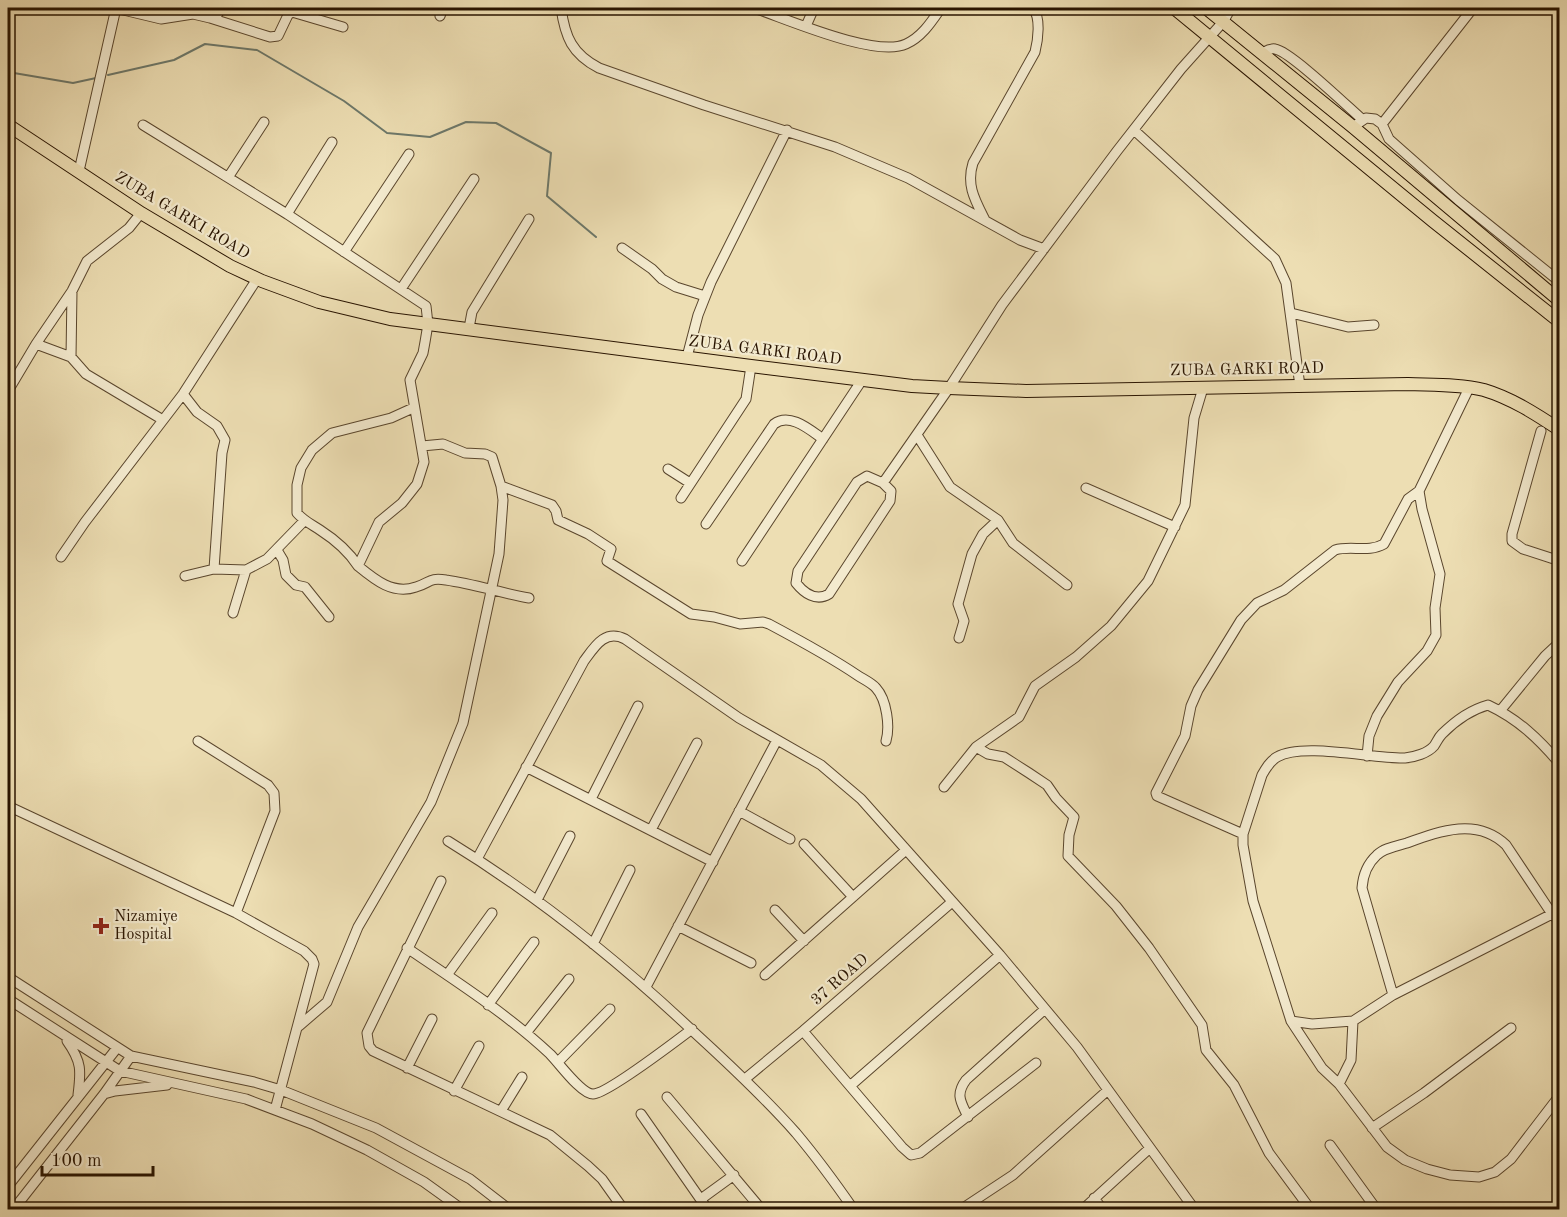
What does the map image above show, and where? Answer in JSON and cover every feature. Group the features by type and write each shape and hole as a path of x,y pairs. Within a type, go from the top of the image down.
{"main road":[{"path":"1174,8 1432,221 1560,322"},
{"path":"1206,8 1358,124 1560,301"},
{"name":"ZUBA GARKI ROAD","path":"8,125 186,241 257,279 320,302 390,319 862,380 949,388 1026,391 1408,384 1470,388 1484,390 1526,408 1560,430"}],"street":[{"path":"79,171 116,8 161,19 193,14 270,37 278,36 288,15 292,12 343,27"},
{"path":"210,18 217,15 221,8"},
{"path":"561,8 568,38 576,52 588,62 653,88 835,147 908,178 1020,240 1044,249"},
{"path":"754,8 861,45 889,48 905,45 920,36 941,8"},
{"path":"806,26 814,8"},
{"path":"985,220 972,195 970,171 1035,52 1038,40 1034,8"},
{"path":"883,483 949,388 1002,305 1181,69 1223,22 1230,8"},
{"path":"1382,124 1473,8"},
{"path":"1358,124 1366,118 1375,119 1382,124 1389,139 1458,201 1560,282"},
{"path":"228,176 264,122"},
{"path":"143,125 228,176 426,306 428,324 423,353 410,380 424,462 417,484 402,503 379,522 358,566"},
{"path":"687,357 690,340 705,296 787,130"},
{"path":"1135,130 1275,259 1286,283 1300,386"},
{"path":"287,214 332,142"},
{"path":"344,252 409,154"},
{"path":"401,289 474,179"},
{"path":"8,391 72,291 87,261 129,228 141,213"},
{"path":"469,328 472,312 529,219"},
{"path":"622,248 662,279 676,287 705,296"},
{"path":"61,557 183,394 257,279"},
{"path":"72,291 72,357"},
{"path":"1291,313 1348,327 1374,325"},
{"path":"36,344 72,357 86,374 163,420"},
{"path":"681,498 746,399 751,366"},
{"path":"742,561 862,380"},
{"path":"944,787 976,747 1019,717 1035,686 1076,657 1111,626 1148,581 1185,505 1194,418 1203,388"},
{"path":"1243,834 1156,796 1185,736 1191,706 1198,690 1241,620 1257,603 1284,590 1335,550 1377,548 1384,544 1407,499 1419,491 1470,388"},
{"path":"183,394 197,411 217,426 225,440 222,453 214,569"},
{"path":"413,408 391,418 332,434 312,450 301,468 297,484 297,513 304,521 321,530 352,556 358,566 379,583 397,590 415,588 430,579 446,580 529,598"},
{"path":"706,524 779,420 787,419 799,423 823,439"},
{"path":"1541,431 1512,541 1523,549 1560,561"},
{"path":"917,435 950,487 998,520 1013,543 1067,585"},
{"path":"298,1026 327,1002 358,927 418,826 450,760 463,723 499,554 501,486 492,457 465,453 443,444 422,446"},
{"path":"668,469 690,483"},
{"path":"867,476 883,483 891,491 890,501 829,594 818,598 798,586 795,578 798,571 856,482 867,476"},
{"path":"501,486 552,505 558,520 588,534 611,549 607,561 691,614 741,624 763,622 841,664 876,688 882,698 889,733 886,741"},
{"path":"1086,488 1175,527"},
{"path":"1367,756 1370,736 1377,716 1398,682 1427,651 1436,635 1435,608 1440,574 1419,491"},
{"path":"959,638 964,621 958,604 972,554 983,534 998,520"},
{"path":"185,576 214,569 246,570 267,560 304,521"},
{"path":"277,550 284,560 286,575 296,585 305,587 329,617"},
{"path":"233,613 246,570"},
{"path":"477,859 584,661 602,639 612,635 625,639 739,718 821,765 861,799 1000,955 1077,1047 1195,1209"},
{"path":"1500,711 1545,656 1560,642"},
{"path":"1560,764 1524,725 1488,705 1475,709 1440,736 1434,747 1418,756 1393,758 1312,751 1277,757 1267,766 1262,775 1243,834 1253,901 1292,1021 1322,1068 1339,1084 1387,1147 1406,1160 1427,1169 1450,1175 1479,1177 1495,1172 1511,1159 1560,1095"},
{"path":"591,799 638,706"},
{"path":"646,987 777,740"},
{"path":"198,741 268,785 274,793 275,811 236,913"},
{"path":"651,830 697,743"},
{"path":"976,747 988,754 1004,757 1047,785 1074,817 1069,835 1068,856 1116,906 1149,948 1202,1025 1206,1050 1234,1085 1269,1154 1311,1209"},
{"path":"526,767 713,862"},
{"path":"8,806 236,913 304,951 312,959 314,972 275,1110"},
{"path":"739,811 790,839"},
{"path":"1393,995 1362,888 1368,865 1379,852 1435,833 1458,828 1486,831 1497,836 1506,845 1552,914 1560,922"},
{"path":"537,900 570,836"},
{"path":"448,841 537,900 646,987 745,1079 796,1133 854,1209"},
{"path":"804,844 853,897"},
{"path":"765,975 906,850"},
{"path":"593,944 630,870"},
{"path":"441,881 367,1033 366,1039 369,1046 373,1051 407,1068 550,1135 602,1179 624,1209"},
{"name":"37 ROAD","path":"745,1079 952,902"},
{"path":"775,910 804,941"},
{"path":"447,975 492,913"},
{"path":"1292,1021 1312,1024 1353,1021 1393,995 1552,914"},
{"path":"678,926 751,963"},
{"path":"488,1005 534,942"},
{"path":"407,948 526,1033 589,1094 595,1094 624,1078 692,1029"},
{"path":"850,1086 1000,955"},
{"path":"8,977 131,1056 254,1082 281,1090 376,1128 470,1179 510,1209"},
{"path":"526,1033 569,979"},
{"path":"8,999 120,1071 246,1099 312,1124 368,1150 424,1182 463,1209"},
{"path":"558,1062 610,1009"},
{"path":"968,1117 958,1098 966,1080 1045,1009"},
{"path":"407,1068 432,1019"},
{"path":"1339,1084 1351,1060 1353,1021"},
{"path":"1372,1128 1424,1093 1511,1028"},
{"path":"803,1031 911,1155 920,1153 1036,1063"},
{"path":"62,1035 77,1055 80,1063 78,1097"},
{"path":"454,1090 478,1046"},
{"path":"8,1186 117,1048"},
{"path":"13,1209 104,1094 131,1056"},
{"path":"501,1111 522,1077"},
{"path":"104,1094 176,1084"},
{"path":"960,1209 1013,1174 1108,1090"},
{"path":"667,1097 762,1209"},
{"path":"641,1114 708,1209"},
{"path":"1330,1145 1377,1209"},
{"path":"1082,1209 1150,1148"},
{"path":"701,1199 734,1175"},
{"path":"1094,1198 1102,1209"}],"waterway":[{"path":"108,75 174,60 205,44 257,50 344,101 387,133 430,137 466,122 496,123 551,153 547,196 596,237"},
{"path":"8,72 73,83 96,78"}],"place":[{"name":"Nizamiye Hospital","path":"101,926"}]}
